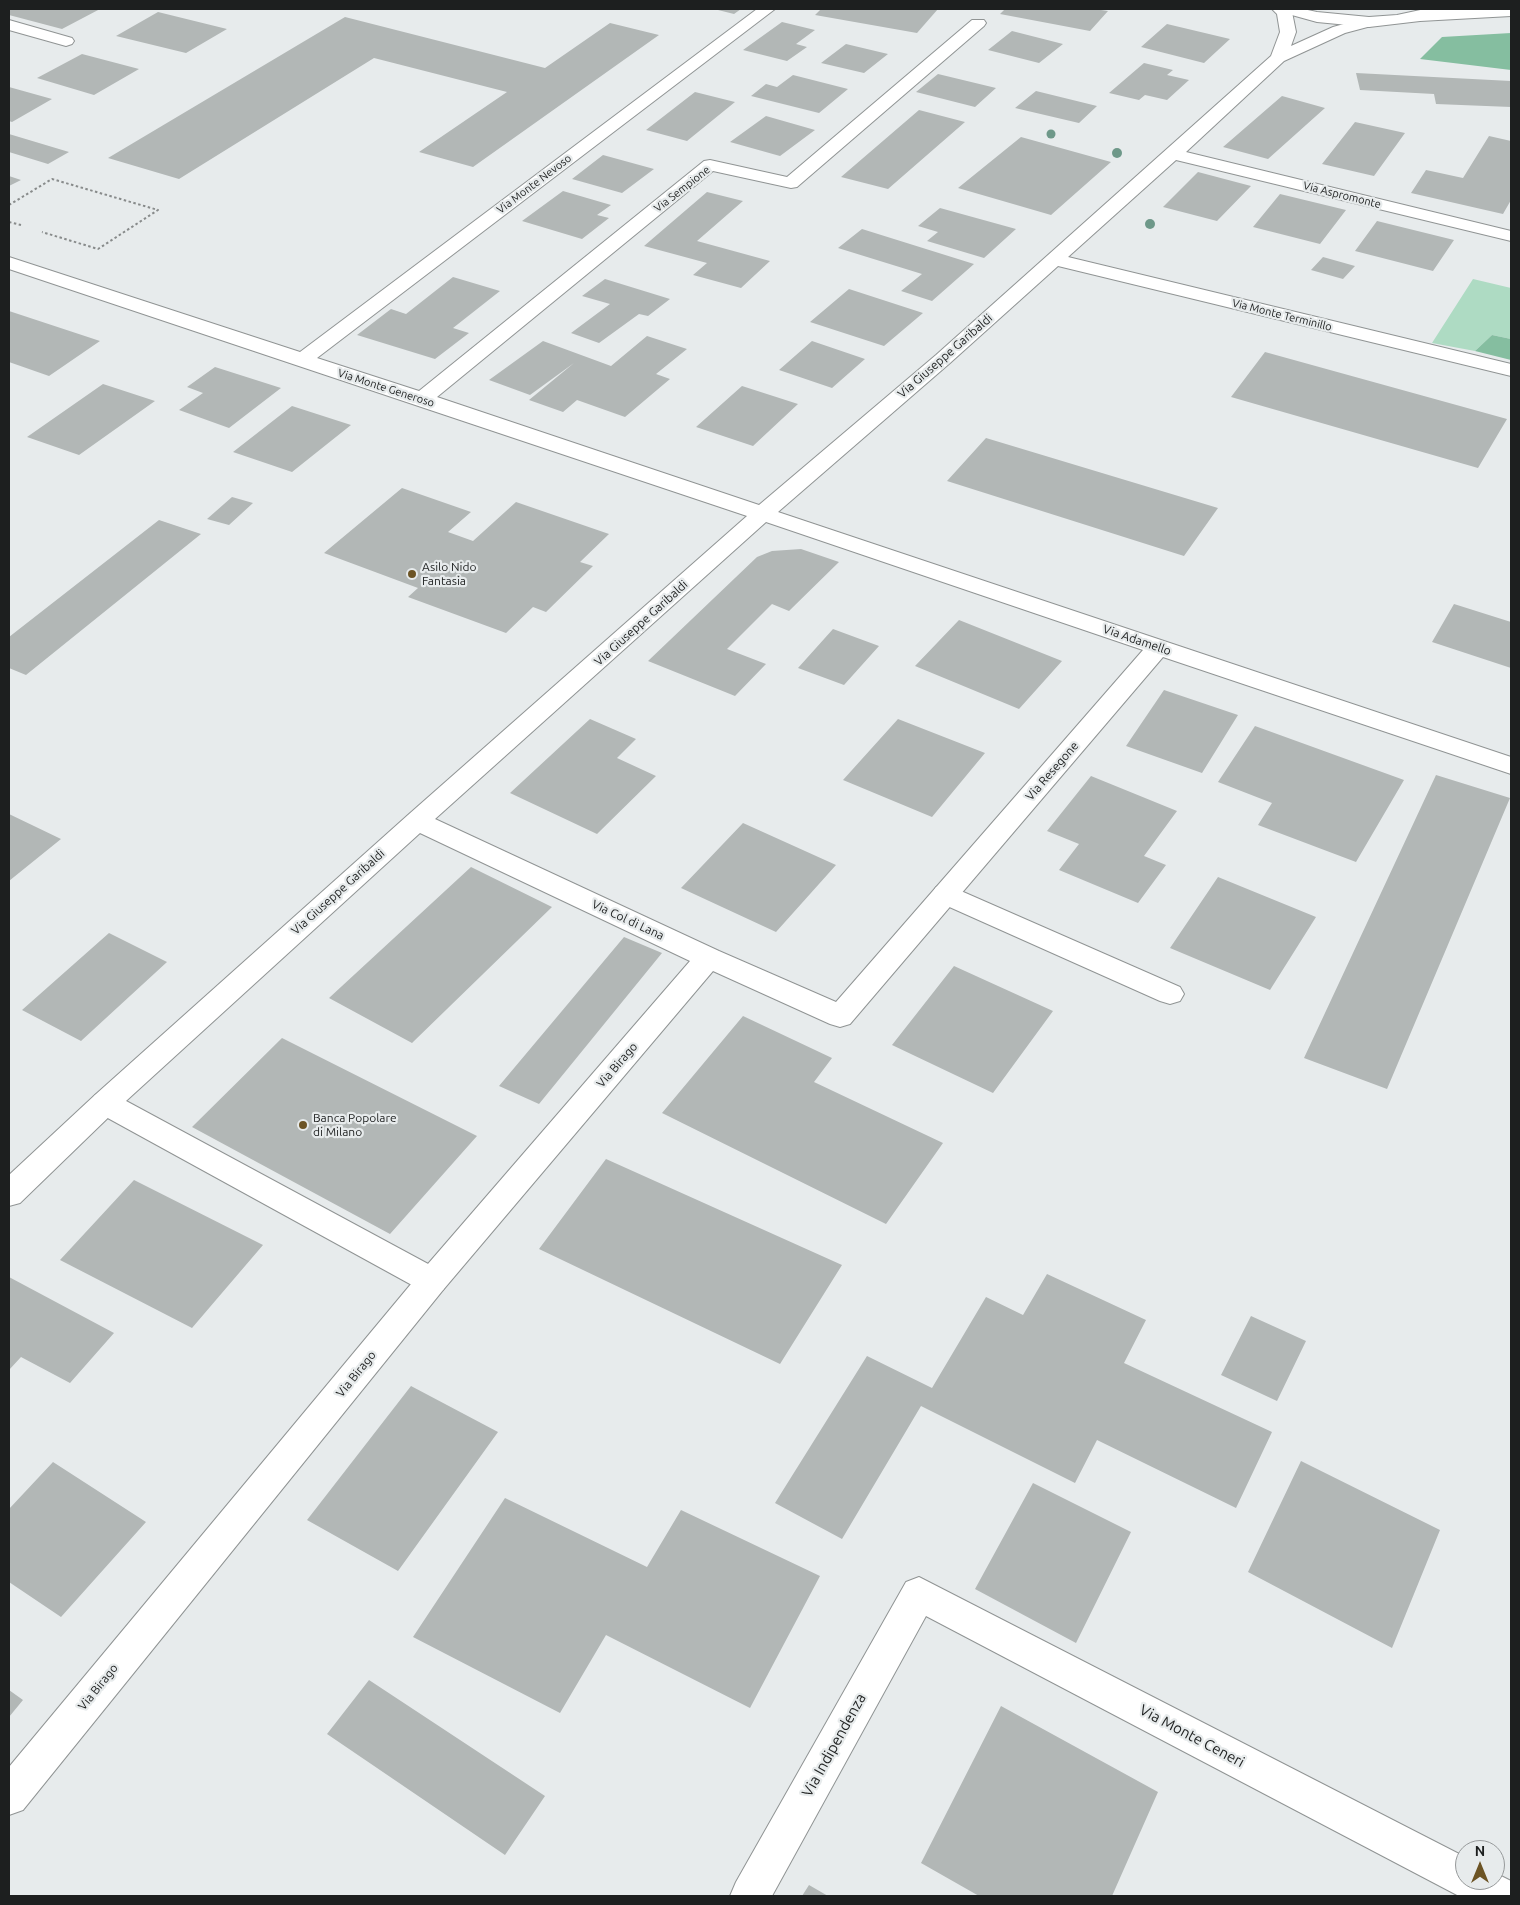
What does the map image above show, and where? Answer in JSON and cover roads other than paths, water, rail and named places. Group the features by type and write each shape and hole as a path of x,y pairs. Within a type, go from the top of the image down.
{"street":[{"name":"Via Monte Nevoso","path":"302,360 767,9"},
{"name":"Via Giuseppe Garibaldi","path":"1278,58 1288,32 1284,12 1280,9"},
{"path":"1286,9 1317,17 1369,22 1420,16 1511,12"},
{"path":"1420,16 1439,9"},
{"name":"Via Giuseppe Garibaldi","path":"9,1194 105,1103 417,822 763,514 942,359 1278,58 1339,30 1369,22"},
{"name":"Via Sempione","path":"422,399 710,165 790,183 978,23"},
{"path":"9,26 66,41"},
{"name":"Via Aspromonte","path":"1173,154 1511,236"},
{"name":"Via Monte Terminillo","path":"1053,260 1511,370"},
{"name":"Via Monte Generoso","path":"9,263 763,514"},
{"name":"Via Adamello","path":"763,514 1511,766"},
{"name":"Via Resegone","path":"840,1016 1158,648"},
{"name":"Via Col di Lana","path":"417,822 709,958 840,1016"},
{"path":"945,894 1170,994"},
{"name":"Via Birago","path":"9,1796 432,1281 709,958"},
{"path":"105,1103 432,1281"},
{"name":"Via Monte Ceneri","path":"919,1594 1455,1873"},
{"name":"Via Indipendenza","path":"750,1896 919,1594"},
{"path":"1488,1890 1500,1896"}],"place":[{"name":"Asilo Nido Fantasia","path":"412,574"},
{"name":"Banca Popolare di Milano","path":"303,1125"}]}
